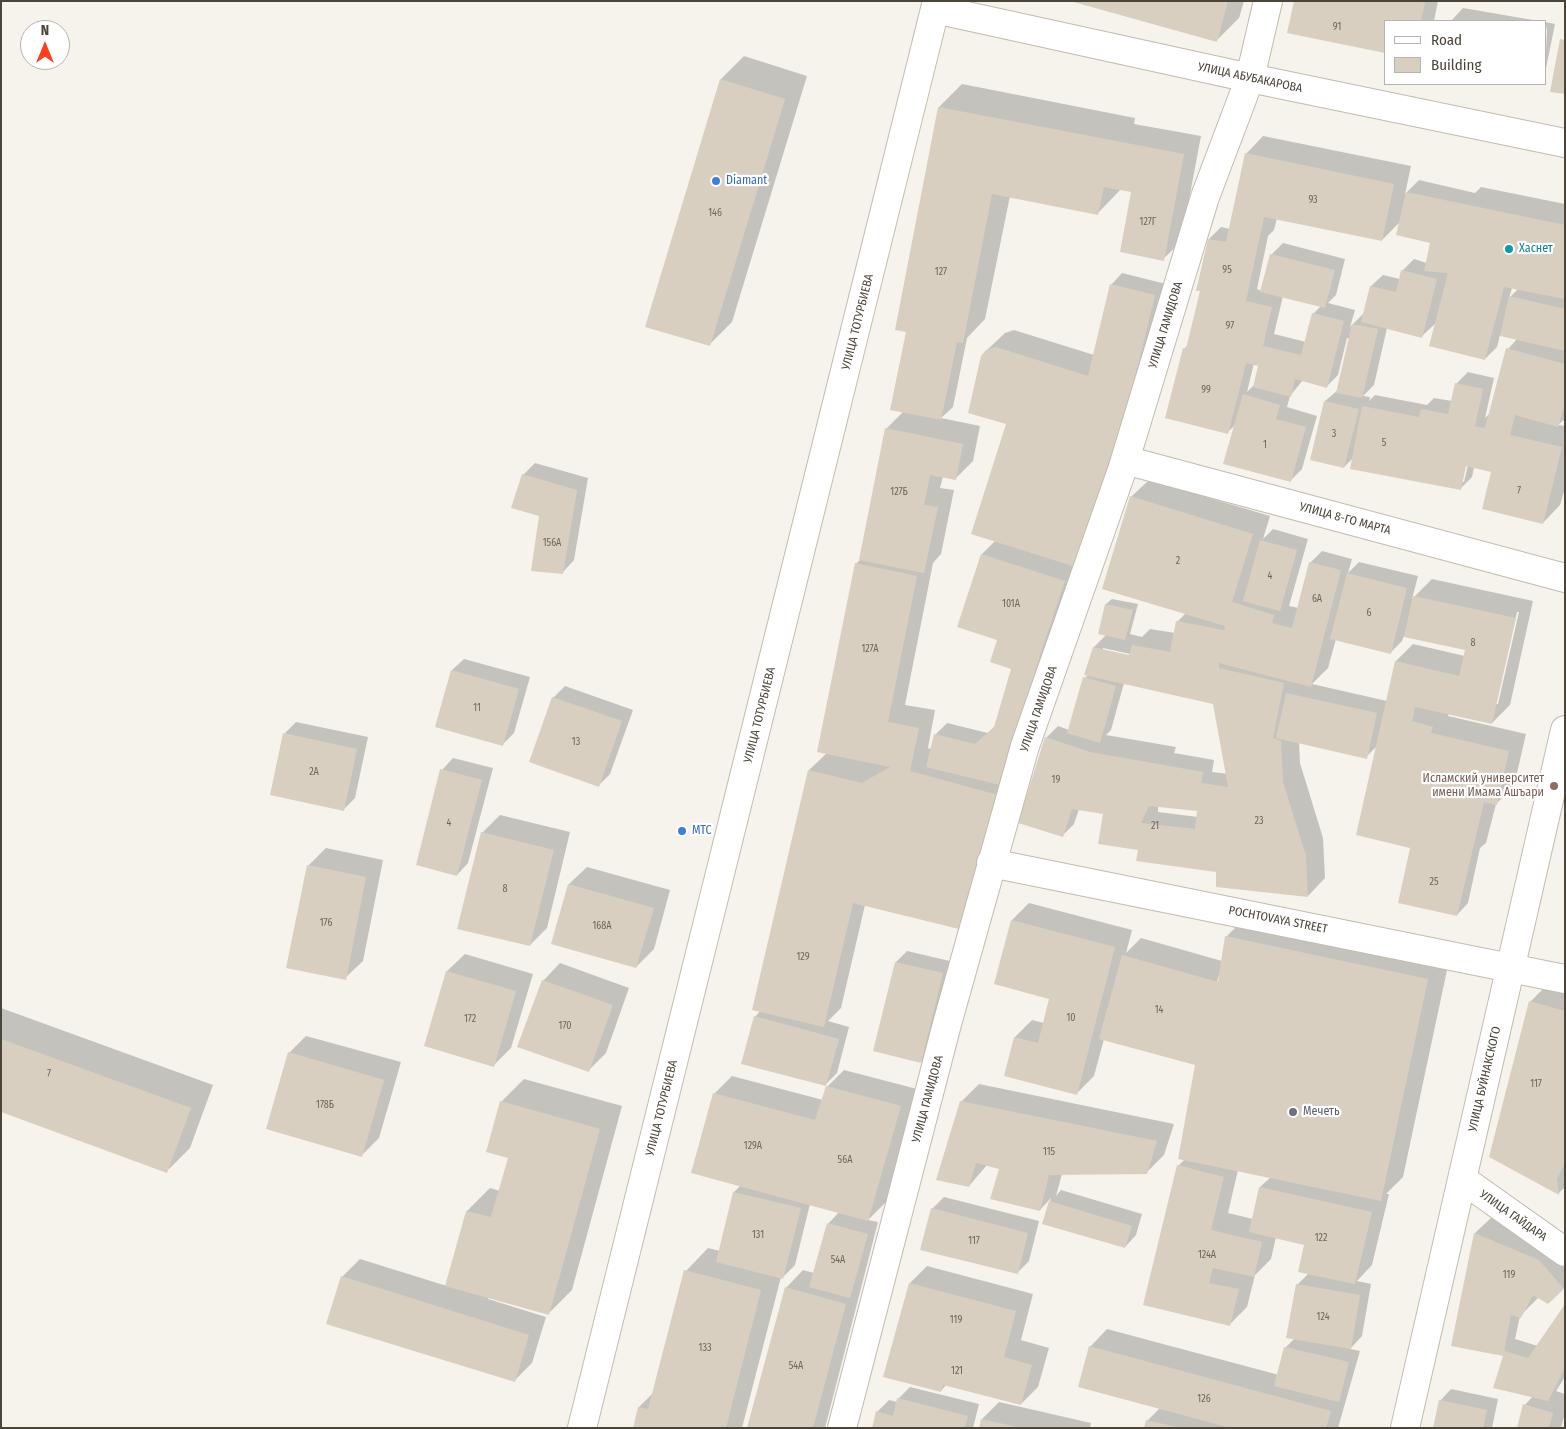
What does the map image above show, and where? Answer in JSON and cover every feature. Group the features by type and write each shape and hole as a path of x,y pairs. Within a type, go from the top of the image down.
{"street":[{"name":"УЛИЦА ГАМИДОВА","path":"842,1428 947,1024 1026,746 1125,460 1205,197 1250,78 1268,1"},
{"name":"УЛИЦА АБУБАКАРОВА","path":"936,5 1250,78 1565,143"},
{"name":"УЛИЦА ТОТУРБИЕВА","path":"582,1428 936,5"},
{"name":"УЛИЦА 8-ГО МАРТА","path":"1125,460 1565,578"},
{"name":"УЛИЦА БУЙНАКСКОГО","path":"1405,1428 1565,730"},
{"name":"POCHTOVAYA STREET","path":"992,863 1511,967 1565,980"},
{"name":"УЛИЦА ГАЙДАРА","path":"1462,1179 1565,1252"}],"building":[{"path":"1070,1 1228,1 1217,42"},
{"path":"1294,1 1418,1 1425,3 1421,20 1384,20 1384,53 1287,33"},
{"path":"1560,39 1565,40 1565,94 1550,92"},
{"path":"720,79 785,99 710,346 645,327"},
{"path":"938,107 1184,154 1164,261 1120,252 1131,192 1104,187 1098,215 992,194 963,343 957,342 941,420 890,410 906,332 895,330"},
{"path":"1245,153 1394,184 1382,241 1264,217 1246,301 1272,307 1263,346 1301,355 1312,313 1344,321 1327,388 1295,379 1291,397 1253,387 1258,366 1246,363 1228,434 1165,418 1183,348 1186,349 1200,291 1196,291 1208,239 1226,242"},
{"path":"1406,192 1565,225 1565,299 1504,287 1485,360 1429,346 1448,273 1424,271 1430,243 1396,235"},
{"path":"1270,254 1335,270 1325,308 1260,292"},
{"path":"1401,270 1437,279 1422,338 1361,322 1370,286 1396,292"},
{"path":"1110,284 1155,295 1133,386 1076,567 971,534 1006,424 968,413 981,356 986,350 996,347 1088,376"},
{"path":"1509,296 1565,309 1565,351 1500,336"},
{"path":"1352,324 1378,329 1362,398 1336,393"},
{"path":"1506,348 1565,364 1565,404 1558,427 1515,415 1510,435 1562,447 1543,524 1482,509 1491,472 1466,466 1461,490 1350,469 1362,406 1419,417 1421,409 1448,414 1455,383 1483,389 1475,426 1485,428"},
{"path":"1243,394 1280,405 1276,419 1306,427 1291,482 1223,464"},
{"path":"1324,401 1359,409 1344,468 1310,460"},
{"path":"885,428 963,444 956,480 930,475 924,505 938,507 924,573 859,560"},
{"path":"522,474 577,490 563,574 531,571 539,516 511,508"},
{"path":"1130,496 1253,534 1232,602 1274,615 1272,623 1292,628 1309,562 1341,570 1311,687 1219,663 1219,668 1284,683 1273,738 1281,741 1283,782 1306,856 1308,897 1216,887 1216,872 1136,861 1138,850 1098,844 1103,814 1072,809 1063,837 1018,823 1045,737 1090,752 1203,772 1201,783 1228,787 1213,704 1084,675 1093,647 1129,655 1132,645 1170,652 1176,621 1224,630 1225,626 1102,589","holes":["1149,806 1197,811 1195,829 1141,823"]},
{"path":"1260,540 1297,550 1280,611 1243,601"},
{"path":"981,554 1065,581 1040,655 1004,786 926,767 934,734 975,744 994,727 1011,669 990,662 997,640 957,627"},
{"path":"855,563 917,576 888,722 919,728 910,771 998,795 963,930 853,903 824,1027 752,1010 808,770 862,783 890,767 817,752"},
{"path":"1347,573 1407,588 1391,654 1330,639"},
{"path":"1413,596 1516,618 1492,724 1415,707 1412,721 1433,727 1431,733 1509,751 1497,805 1484,802 1457,916 1398,903 1410,848 1356,835 1395,661 1459,676 1465,650 1404,637"},
{"path":"1105,604 1133,610 1125,640 1098,634"},
{"path":"451,670 519,689 503,746 435,727"},
{"path":"1083,677 1116,686 1100,743 1067,733"},
{"path":"1286,693 1377,713 1367,759 1276,738"},
{"path":"552,697 622,721 599,787 529,762"},
{"path":"283,733 357,749 344,811 270,795"},
{"path":"440,769 482,780 457,876 416,865"},
{"path":"481,832 554,850 530,946 457,929"},
{"path":"307,865 366,877 346,980 286,968"},
{"path":"568,884 654,908 636,968 551,944"},
{"path":"1011,920 1115,947 1077,1095 1004,1076 1014,1037 1038,1043 1049,999 994,984"},
{"name":"Мечеть","path":"1225,936 1428,979 1381,1201 1178,1159 1195,1065 1099,1039 1122,955 1218,982"},
{"path":"895,962 943,973 921,1063 873,1051"},
{"path":"446,971 516,991 494,1067 424,1046"},
{"path":"542,980 613,1005 589,1072 517,1047"},
{"path":"1529,1001 1565,1011 1565,1163 1557,1179 1559,1195 1489,1157"},
{"path":"754,1016 839,1039 826,1086 741,1064"},
{"path":"1,1039 191,1108 167,1173 1,1112"},
{"path":"288,1052 384,1080 362,1157 266,1129"},
{"path":"826,1086 901,1106 868,1221 691,1173 713,1093 815,1120"},
{"path":"500,1101 600,1129 549,1315 445,1286 466,1211 491,1217 508,1158 486,1152"},
{"path":"960,1101 1157,1141 1147,1174 1049,1175 1040,1211 990,1199 999,1169 976,1163 969,1187 936,1180"},
{"path":"1177,1165 1224,1177 1211,1230 1262,1242 1254,1277 1213,1268 1209,1283 1239,1289 1230,1326 1143,1305"},
{"path":"1259,1187 1372,1212 1355,1284 1298,1272 1304,1245 1249,1232"},
{"path":"733,1192 801,1208 783,1279 716,1262"},
{"path":"1049,1201 1132,1226 1125,1248 1042,1224"},
{"path":"931,1208 1028,1233 1018,1274 920,1250"},
{"path":"827,1223 868,1234 850,1298 809,1287"},
{"path":"1474,1233 1539,1260 1564,1289 1548,1304 1533,1295 1521,1318 1511,1315 1504,1351 1528,1358 1565,1304 1565,1368 1548,1401 1493,1388 1503,1356 1451,1346"},
{"path":"684,1270 761,1290 726,1428 633,1428 638,1407 648,1409"},
{"path":"341,1276 529,1335 515,1382 326,1324"},
{"path":"909,1283 1016,1311 1004,1357 1032,1365 1021,1405 943,1385 941,1392 883,1377"},
{"path":"1296,1284 1360,1295 1351,1349 1286,1338"},
{"path":"785,1287 846,1304 813,1428 747,1428"},
{"path":"1089,1346 1331,1411 1326,1428 1231,1428 1078,1387"},
{"path":"1284,1347 1349,1362 1339,1402 1274,1386"},
{"path":"897,1398 968,1416 965,1428 872,1428 876,1411 893,1416"},
{"path":"1439,1400 1487,1410 1483,1428 1433,1428"},
{"path":"1523,1404 1553,1413 1549,1428 1517,1428"},
{"path":"981,1419 1017,1427 1017,1428 979,1428"},
{"path":"1146,1420 1176,1427 1176,1428 1144,1428"}],"place":[{"name":"Diamant","path":"716,181"},
{"name":"Хаснет","path":"1509,249"},
{"name":"Исламский университет имени Имама Ашъари","path":"1554,786"},
{"name":"МТС","path":"682,831"},
{"name":"Мечеть","path":"1293,1112"}]}
